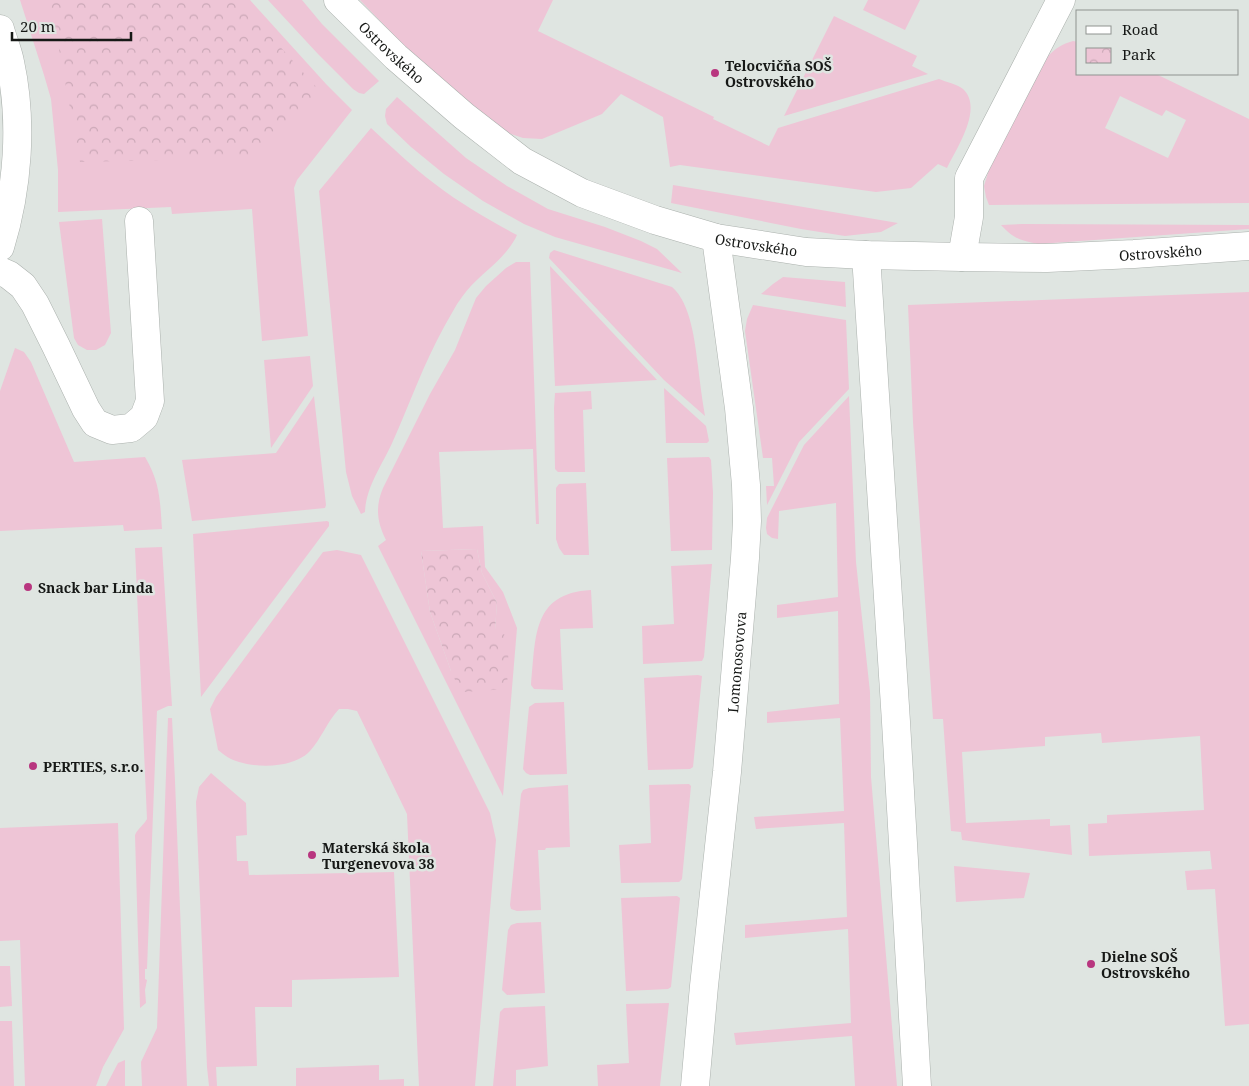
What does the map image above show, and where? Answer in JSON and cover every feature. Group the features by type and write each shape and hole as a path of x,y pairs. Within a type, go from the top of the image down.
{"street":[{"name":"Ostrovského","path":"338,0 396,57 464,116 522,161 582,193 655,220 716,238 806,252 962,257 1056,257 1249,246"},
{"path":"962,257 969,217 969,178 1061,0"},
{"path":"0,29 10,61 17,113 15,177 6,228 0,247"},
{"path":"0,271 9,275 23,286 35,304 86,409 95,423 112,430 131,428 144,417 150,401 139,221"},
{"name":"Lomonosovova","path":"695,1086 727,772 747,521 746,485 739,408 716,238"},
{"path":"866,255 897,732 917,1086"}],"green space":[{"path":"20,0 250,0 352,110 297,180 294,188 308,336 262,341 252,209 172,214 171,207 58,212 58,170 51,99"},
{"path":"45,0 238,0 319,90 254,158 80,162 56,33"},
{"path":"268,0 302,0 322,24 379,81 364,94 353,89"},
{"path":"360,0 553,0 538,31 769,146 778,128 939,79 955,84 963,89 969,97 970,117 962,140 947,168 938,164 911,188 876,192 680,165 670,167 663,117 621,94 602,114 542,139 523,138 489,123 410,52"},
{"path":"868,0 920,0 905,30 863,10"},
{"path":"834,16 917,56 912,66 928,74 784,116"},
{"path":"1069,42 1076,42 1076,75 1158,75 1249,119 1249,203 989,205 984,186 991,163 1048,56","holes":["1120,96 1162,116 1166,110 1186,120 1168,158 1105,128"]},
{"path":"397,97 466,158 507,186 548,209 605,227 641,241 657,249 682,273 555,237 524,224 483,201 444,174 387,124 386,109"},
{"path":"371,128 418,171 445,191 517,235 499,260 468,289 444,327 368,493 365,512 361,514 352,496 346,472 319,191"},
{"path":"673,185 898,223 881,232 845,236 801,229 671,203"},
{"path":"102,219 111,333 105,345 96,350 87,350 78,345 74,338 59,222"},
{"path":"1001,225 1249,225 1249,229 1038,244 1018,238"},
{"path":"554,250 672,287 684,303 691,324 705,416 664,380 549,258 550,253"},
{"path":"516,262 530,262 539,524 536,524 533,449 439,452 443,528 483,526 485,567 503,592 517,628 503,796 378,546 386,540 379,521 378,508 383,488 430,394 455,350 476,298 506,268","holes":["477,549 482,573 497,603 495,630 451,671 430,612 421,551"]},
{"path":"550,266 657,380 555,386"},
{"path":"783,277 845,282 846,307 761,294"},
{"path":"1249,292 1249,1024 1225,1026 1215,889 1187,890 1185,871 1212,869 1210,851 1089,856 1088,824 1107,823 1107,815 1204,810 1200,736 1102,743 1101,733 1045,737 1045,746 962,752 966,823 1050,819 1050,826 1070,825 1072,855 962,840 961,832 951,831 943,719 933,719 913,422 908,305"},
{"path":"753,305 846,320 849,389 799,442 767,505 766,486 774,486 772,458 763,458 745,331 747,319"},
{"path":"15,348 24,352 31,362 74,462 145,457 156,483 160,500 162,529 124,531 123,525 0,531 0,391"},
{"path":"310,356 313,386 271,448 264,360"},
{"path":"664,388 706,426 709,441 707,443 666,443"},
{"path":"591,391 592,409 583,410 585,472 558,472 555,469 555,393"},
{"path":"314,396 325,508 192,521 182,460 276,453"},
{"path":"849,396 856,562 870,692 871,777 897,1086 855,1086 852,1036 736,1045 734,1033 851,1023 848,929 745,938 745,925 847,917 844,823 756,829 754,817 844,811 840,718 767,723 767,712 839,704 838,611 777,618 777,605 838,597 836,503 779,511 778,539 772,538 767,534 766,528 767,518 804,445"},
{"path":"709,457 711,460 713,493 712,550 671,551 667,458"},
{"path":"586,483 589,555 564,555 556,539 556,488 559,484"},
{"path":"327,521 329,526 201,697 193,534"},
{"path":"162,547 172,706 157,711 147,969 145,969 145,979 147,980 145,990 146,1003 140,1008 135,835 147,819 135,548"},
{"path":"477,549 482,573 497,603 495,630 509,637 507,689 464,692 456,682 451,671 430,612 421,551"},
{"path":"337,550 361,555 490,813 496,840 475,1086 419,1086 407,814 357,711 339,709 310,751 303,757 286,764 266,766 247,764 233,760 218,750 210,709 216,697 323,552"},
{"path":"712,564 704,657 702,661 643,664 642,626 674,624 671,566"},
{"path":"591,590 593,628 560,629 563,690 534,689 531,685 534,651 540,621 547,609 557,600 571,593"},
{"path":"702,676 693,767 690,769 648,770 644,678"},
{"path":"564,702 567,774 530,775 526,773 523,769 529,707 535,703"},
{"path":"168,718 172,718 187,1086 142,1086 141,1062 157,1028"},
{"path":"211,773 246,803 247,835 236,836 237,861 248,861 249,875 394,872 399,977 292,980 292,1007 255,1007 257,1066 216,1067 217,1086 209,1086 207,1067 196,802 199,787"},
{"path":"689,784 691,786 682,879 679,882 621,883 619,845 651,843 649,785"},
{"path":"568,785 570,847 538,850 541,910 517,911 511,909 521,794 523,790 529,788"},
{"path":"118,823 124,1029 103,1067 96,1086 25,1086 20,940 0,941 0,828"},
{"path":"954,866 1030,873 1024,898 956,902"},
{"path":"677,896 680,898 671,987 668,989 626,991 621,898"},
{"path":"541,922 545,993 507,995 502,990 508,930 511,925 517,923"},
{"path":"0,966 10,966 12,1006 0,1007"},
{"path":"669,1003 660,1086 598,1086 597,1065 629,1063 626,1004"},
{"path":"545,1006 548,1066 516,1070 516,1086 493,1086 500,1012 504,1008"},
{"path":"0,1021 12,1021 14,1086 0,1086"},
{"path":"125,1060 125,1086 106,1086 118,1063"},
{"path":"379,1065 379,1080 404,1079 404,1086 296,1086 296,1068"}],"place":[{"name":"Telocvičňa SOŠ Ostrovského","path":"715,73"},
{"name":"Snack bar Linda","path":"28,587"},
{"name":"PERTIES, s.r.o.","path":"33,766"},
{"name":"Materská škola Turgenevova 38","path":"312,855"},
{"name":"Dielne SOŠ Ostrovského","path":"1091,964"}]}
